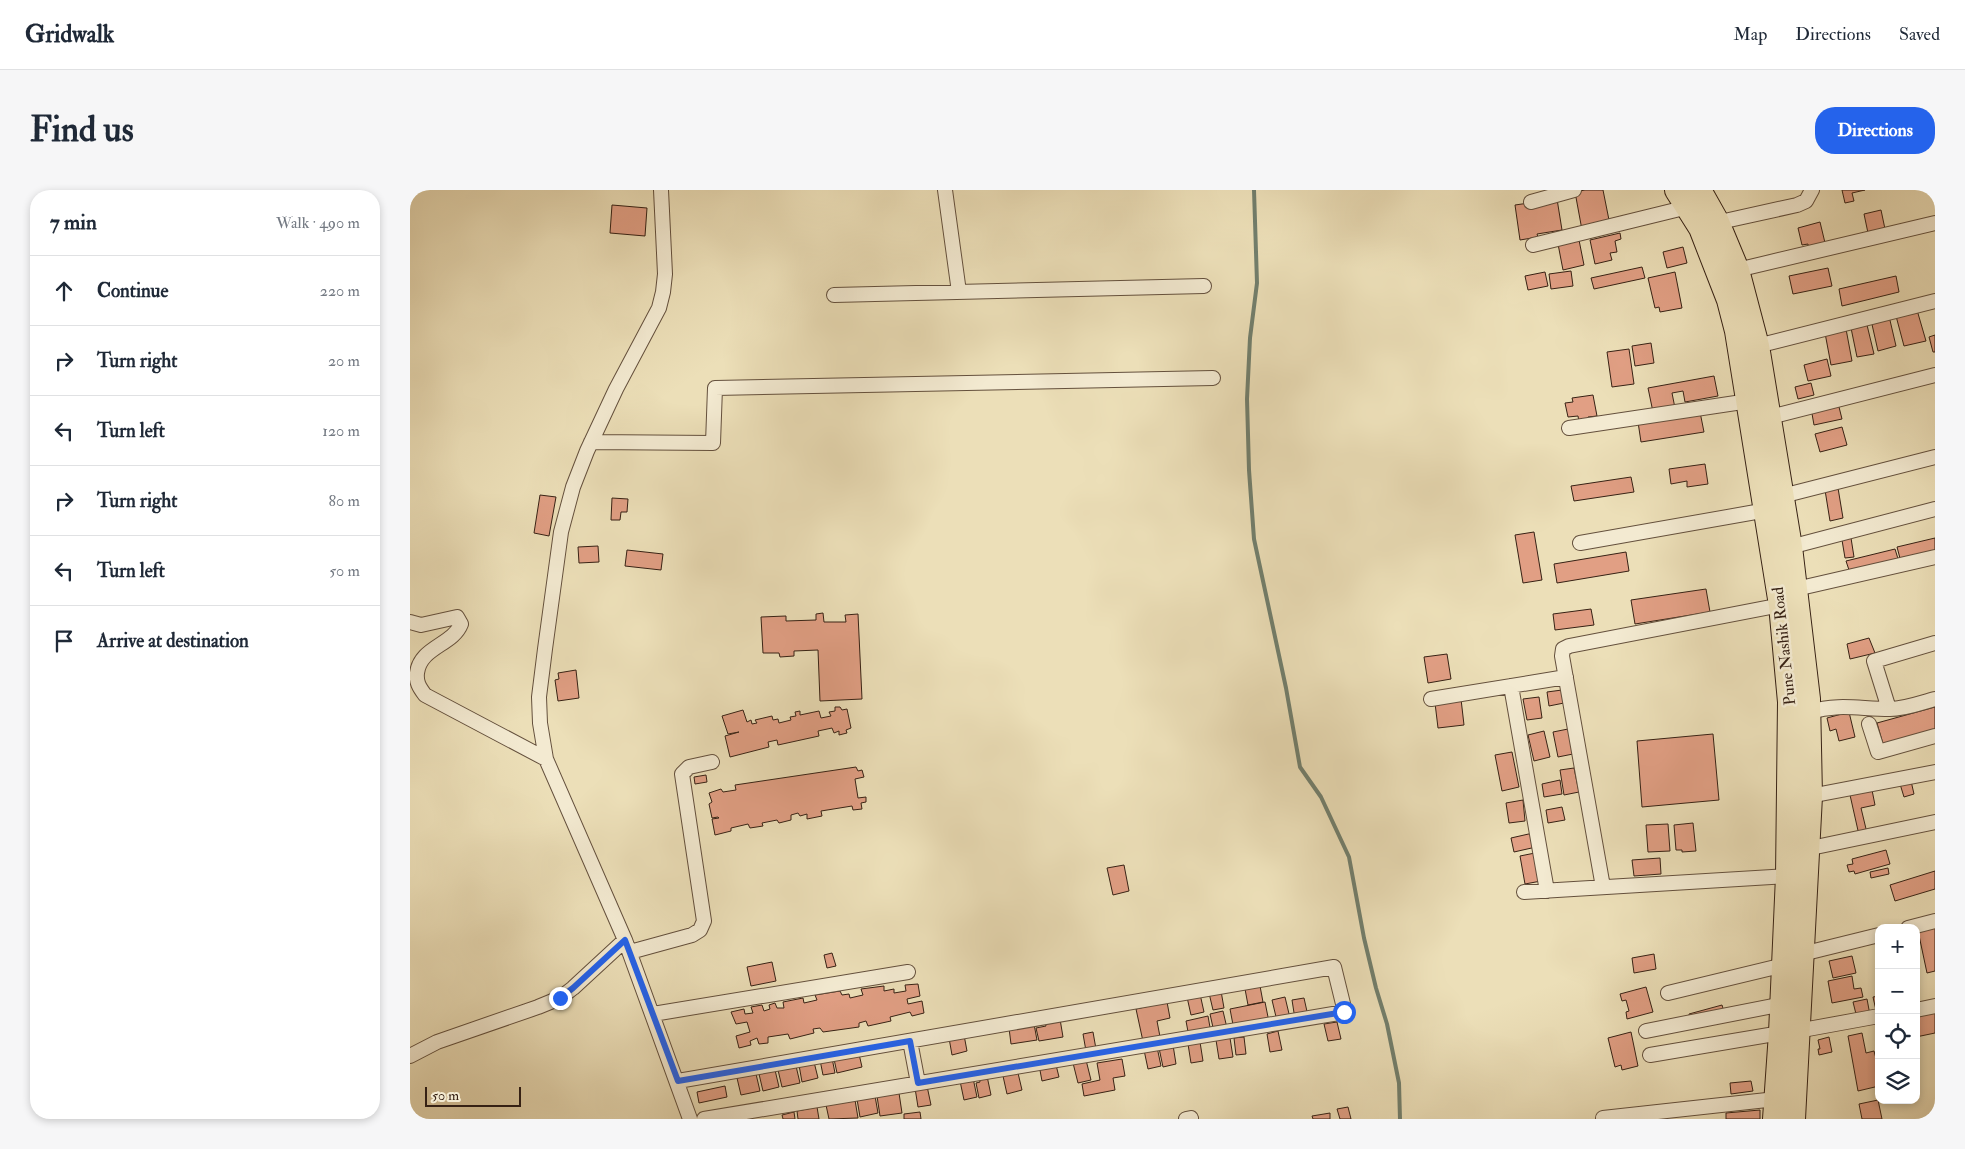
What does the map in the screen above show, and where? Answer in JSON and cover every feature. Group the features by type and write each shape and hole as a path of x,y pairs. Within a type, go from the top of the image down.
{"highway":[{"name":"Pune Nashik Road","path":"1688,196 1737,270 1757,346 1770,417 1775,503 1788,597 1809,712 1810,796 1793,960 1789,1032 1793,1119"},
{"name":"Pune Nashik Road","path":"1709,225 1737,331 1749,401 1775,503 1790,547 1788,597 1791,744 1788,876 1793,960 1783,1004 1789,1032 1776,1109"}],"street":[{"path":"661,190 665,274 659,308 591,442 573,487 561,532 539,696 540,724 546,759 627,946 678,1081 690,1119"},
{"path":"945,190 959,292"},
{"path":"1531,202 1574,190"},
{"path":"1709,225 1797,205 1806,201 1812,190"},
{"path":"1533,245 1688,196"},
{"path":"1737,270 1935,223"},
{"path":"834,295 1204,286"},
{"path":"1757,346 1935,301"},
{"path":"1770,417 1935,375"},
{"path":"591,442 714,444 715,388 1213,378"},
{"path":"1569,428 1749,401"},
{"path":"1580,543 1775,503 1935,457"},
{"path":"1790,547 1935,509"},
{"path":"1603,887 1562,656 1563,649 1569,646 1788,597 1935,557"},
{"path":"410,622 421,625 457,617 461,624 458,632 430,651 418,664 418,686 425,695 546,759"},
{"path":"1889,709 1874,661 1935,644"},
{"path":"1432,698 1566,678"},
{"path":"1511,686 1547,891"},
{"path":"1809,712 1827,706 1889,709 1911,706 1935,699"},
{"path":"1869,724 1878,752 1935,736"},
{"path":"410,1056 437,1042 560,998 627,946 692,935 700,930 704,922 682,774 689,767 712,762"},
{"path":"1810,796 1935,772"},
{"path":"1806,849 1935,822"},
{"path":"1524,892 1788,876"},
{"path":"1920,925 1935,921"},
{"path":"1668,993 1875,936"},
{"path":"678,1081 1334,967 1344,1012 704,1119"},
{"path":"653,1014 908,972"},
{"path":"1646,1031 1783,1004"},
{"path":"1920,1007 1935,1006"},
{"path":"1650,1055 1875,1017"},
{"path":"910,1041 918,1083"},
{"path":"1603,1118 1776,1109"}],"building":[{"path":"1603,190 1610,225 1582,230 1575,192"},
{"path":"1842,190 1865,190 1852,193 1854,201 1845,203"},
{"path":"1557,199 1562,230 1537,234 1538,237 1520,240 1515,205"},
{"path":"612,205 647,208 645,236 610,233"},
{"path":"1881,210 1885,229 1868,233 1864,214"},
{"path":"1820,222 1826,247 1809,250 1808,244 1802,245 1798,228"},
{"path":"1620,233 1621,239 1615,241 1617,252 1610,253 1612,260 1595,264 1590,240"},
{"path":"1579,240 1584,265 1563,270 1558,244"},
{"path":"1683,247 1687,263 1667,268 1663,252"},
{"path":"1642,267 1645,278 1594,289 1591,278"},
{"path":"1828,268 1832,286 1793,294 1789,276"},
{"path":"1571,271 1573,286 1551,289 1549,274"},
{"path":"1545,272 1548,286 1528,290 1525,276"},
{"path":"1675,272 1682,308 1660,312 1659,307 1655,308 1648,278"},
{"path":"1896,276 1899,292 1842,306 1839,289"},
{"path":"1917,310 1926,341 1904,346 1896,316"},
{"path":"1889,316 1896,346 1878,351 1871,320"},
{"path":"1867,325 1874,354 1857,357 1851,328"},
{"path":"1846,329 1852,361 1831,365 1825,333"},
{"path":"1935,335 1935,352 1933,352 1929,337"},
{"path":"1651,343 1654,363 1635,366 1632,346"},
{"path":"1629,349 1634,384 1612,387 1607,352"},
{"path":"1827,359 1831,376 1808,381 1804,365"},
{"path":"1714,376 1718,396 1685,402 1683,391 1672,393 1675,408 1653,412 1648,388"},
{"path":"1811,383 1814,395 1798,399 1795,387"},
{"path":"1593,395 1597,416 1588,417 1588,421 1579,422 1578,416 1568,417 1565,403 1573,402 1572,398"},
{"path":"1838,403 1842,419 1814,425 1811,408"},
{"path":"1700,412 1704,432 1641,442 1638,422"},
{"path":"1842,427 1847,445 1820,452 1815,434"},
{"path":"1705,464 1708,484 1687,487 1687,481 1671,484 1669,469"},
{"path":"1631,477 1634,492 1574,501 1571,486"},
{"path":"1838,488 1843,518 1830,521 1825,490"},
{"path":"540,495 556,497 549,536 534,533"},
{"path":"612,498 628,499 627,512 621,512 620,520 611,520"},
{"path":"1534,532 1542,580 1523,583 1515,535"},
{"path":"1851,538 1854,557 1845,558 1842,540"},
{"path":"1935,538 1935,554 1901,562 1897,547"},
{"path":"598,546 599,562 579,563 578,547"},
{"path":"1895,549 1899,562 1850,573 1846,561"},
{"path":"627,550 663,554 661,570 625,566"},
{"path":"1626,552 1629,571 1557,583 1554,564"},
{"path":"1706,589 1710,612 1635,624 1631,600"},
{"path":"1591,609 1594,625 1555,630 1553,614"},
{"path":"823,613 824,622 846,622 845,615 858,614 862,699 820,701 818,650 794,651 794,656 780,657 779,653 763,653 761,617 786,616 786,621 816,620 816,614"},
{"path":"1869,638 1875,653 1850,659 1847,644"},
{"path":"1447,654 1451,679 1428,683 1424,657"},
{"path":"576,670 579,698 558,701 555,680 559,679 558,673"},
{"path":"1562,690 1564,703 1549,706 1547,692"},
{"path":"1539,697 1542,718 1527,720 1523,699"},
{"path":"1461,699 1464,725 1438,728 1435,703"},
{"path":"835,707 840,707 842,710 847,709 851,728 846,730 847,733 839,735 839,731 834,733 832,728 818,731 819,736 778,745 777,740 768,742 769,747 730,757 725,736 739,732 728,734 722,716 743,710 747,722 751,720 752,724 757,723 755,720 772,716 773,720 778,719 779,723 791,720 790,717 796,716 795,712 800,711 800,715 819,711 821,718 831,716 829,712 835,711"},
{"path":"1935,707 1935,730 1883,744 1877,723"},
{"path":"1849,712 1855,737 1839,741 1836,729 1830,731 1827,718"},
{"path":"1568,729 1573,754 1558,757 1553,732"},
{"path":"1544,731 1550,757 1534,761 1528,735"},
{"path":"1713,734 1719,800 1642,807 1637,741"},
{"path":"1512,752 1519,787 1502,791 1495,755"},
{"path":"856,767 858,771 862,770 864,777 855,779 858,798 866,797 866,802 861,803 862,809 853,810 852,806 821,811 822,816 807,819 807,814 800,816 798,813 791,815 791,820 779,823 777,820 762,823 763,826 750,828 748,824 731,828 731,831 715,835 712,819 719,818 712,818 709,804 712,802 709,793 721,789 723,792 736,790 735,785"},
{"path":"1574,768 1579,792 1564,795 1560,770"},
{"path":"706,775 707,782 695,784 694,777"},
{"path":"1560,780 1562,794 1544,797 1542,784"},
{"path":"1911,781 1914,794 1904,797 1900,784"},
{"path":"1872,790 1875,805 1861,808 1867,833 1859,835 1850,795"},
{"path":"1523,800 1525,821 1509,823 1506,803"},
{"path":"1562,807 1565,820 1548,823 1546,810"},
{"path":"1693,823 1696,851 1682,852 1682,850 1676,850 1674,825"},
{"path":"1668,824 1670,851 1648,852 1646,825"},
{"path":"1533,833 1536,847 1514,852 1511,838"},
{"path":"1886,850 1890,864 1855,874 1854,871 1849,872 1847,865 1853,864 1852,859"},
{"path":"1535,853 1541,881 1525,884 1520,856"},
{"path":"1660,858 1661,874 1634,876 1632,860"},
{"path":"1124,865 1129,891 1113,895 1107,868"},
{"path":"1888,868 1889,874 1871,878 1870,872"},
{"path":"1935,871 1935,889 1895,901 1890,885"},
{"path":"1935,922 1935,971 1927,973 1920,940 1920,925"},
{"path":"832,953 836,966 827,968 824,955"},
{"path":"1654,954 1656,969 1634,973 1632,958"},
{"path":"1852,956 1856,973 1833,978 1829,961"},
{"path":"772,962 776,981 751,986 747,967"},
{"path":"1852,976 1854,989 1861,988 1863,997 1832,1003 1828,981"},
{"path":"918,984 920,996 907,999 908,1004 922,1001 924,1013 912,1016 910,1012 890,1017 891,1021 868,1026 866,1021 859,1023 859,1027 823,1032 820,1028 813,1029 814,1033 790,1039 788,1034 768,1037 768,1043 759,1044 757,1038 750,1041 751,1045 739,1048 736,1036 750,1032 747,1022 736,1024 731,1012 744,1009 745,1014 753,1013 751,1007 762,1005 764,1011 770,1009 769,1005 775,1003 777,1008 784,1008 783,1002 803,998 804,1003 817,1000 815,995 840,991 842,995 849,994 850,998 863,995 861,989 884,986 884,991 894,989 894,993 906,991 905,985"},
{"path":"1260,986 1263,1002 1248,1005 1245,989"},
{"path":"1646,987 1653,1012 1627,1019 1626,1012 1629,1011 1626,1000 1622,1001 1620,994"},
{"path":"1221,991 1224,1008 1213,1010 1209,993"},
{"path":"1200,994 1204,1012 1191,1015 1187,997"},
{"path":"1285,997 1290,1018 1277,1021 1272,1000"},
{"path":"1304,998 1308,1016 1295,1019 1292,1000"},
{"path":"1867,999 1870,1015 1857,1018 1853,1002"},
{"path":"1167,1002 1170,1018 1157,1021 1161,1042 1144,1046 1136,1009"},
{"path":"1265,1002 1269,1022 1234,1030 1230,1009"},
{"path":"1722,1005 1724,1012 1690,1021 1689,1014"},
{"path":"1223,1011 1227,1028 1214,1032 1210,1014"},
{"path":"1935,1011 1935,1033 1920,1036 1920,1013"},
{"path":"1208,1016 1211,1033 1189,1037 1186,1021"},
{"path":"1060,1019 1063,1037 1039,1041 1036,1028 1046,1026 1045,1023"},
{"path":"1337,1022 1341,1039 1328,1041 1324,1024"},
{"path":"1034,1024 1037,1040 1011,1044 1009,1028"},
{"path":"1278,1031 1282,1050 1270,1052 1267,1034"},
{"path":"1093,1032 1096,1049 1086,1051 1083,1034"},
{"path":"1631,1032 1638,1066 1622,1070 1621,1065 1615,1067 1608,1038"},
{"path":"1862,1033 1866,1053 1874,1051 1875,1087 1858,1091 1848,1036"},
{"path":"964,1035 967,1051 952,1055 949,1038"},
{"path":"1244,1037 1246,1054 1236,1055 1234,1038"},
{"path":"1829,1037 1832,1052 1819,1055 1818,1040"},
{"path":"1230,1038 1233,1057 1219,1059 1216,1040"},
{"path":"1200,1042 1203,1061 1191,1063 1188,1044"},
{"path":"1173,1045 1176,1064 1163,1067 1159,1048"},
{"path":"1157,1047 1161,1066 1148,1069 1144,1050"},
{"path":"859,1054 862,1067 837,1073 834,1059"},
{"path":"832,1058 835,1073 823,1075 820,1060"},
{"path":"1122,1059 1125,1076 1113,1078 1115,1090 1084,1096 1082,1084 1100,1080 1097,1063"},
{"path":"1086,1060 1091,1080 1078,1083 1073,1063"},
{"path":"1055,1061 1059,1077 1042,1081 1039,1065"},
{"path":"814,1062 818,1078 802,1082 799,1065"},
{"path":"796,1066 800,1083 782,1087 778,1070"},
{"path":"775,1070 779,1087 763,1091 759,1074"},
{"path":"1018,1073 1022,1090 1007,1094 1003,1076"},
{"path":"756,1074 760,1091 741,1095 737,1078"},
{"path":"987,1076 991,1095 979,1098 976,1083 980,1082 979,1077"},
{"path":"973,1078 977,1097 964,1100 960,1081"},
{"path":"1751,1081 1753,1091 1731,1094 1730,1083"},
{"path":"725,1086 727,1097 699,1103 697,1092"},
{"path":"927,1086 931,1105 918,1107 915,1088"},
{"path":"899,1093 902,1113 880,1116 877,1096"},
{"path":"875,1096 878,1113 860,1117 857,1099"},
{"path":"855,1100 858,1118 829,1119 826,1105"},
{"path":"1875,1101 1875,1104 1879,1104 1882,1119 1862,1119 1859,1104"},
{"path":"817,1107 819,1119 798,1119 797,1111"},
{"path":"1348,1107 1351,1119 1340,1119 1337,1109"},
{"path":"1760,1110 1760,1119 1726,1119 1726,1113"},
{"path":"794,1112 795,1119 783,1119 782,1115"},
{"path":"920,1112 921,1119 904,1119 904,1114"},
{"path":"1330,1113 1330,1119 1313,1119 1312,1116"}],"waterway":[{"path":"1254,190 1257,283 1250,338 1247,399 1249,470 1254,539 1286,688 1300,767 1321,797 1349,857 1364,938 1387,1024 1399,1083 1400,1119"}],"route":[{"path":"560,998 625,940 678,1081 910,1041 918,1083 1344,1012"}]}
